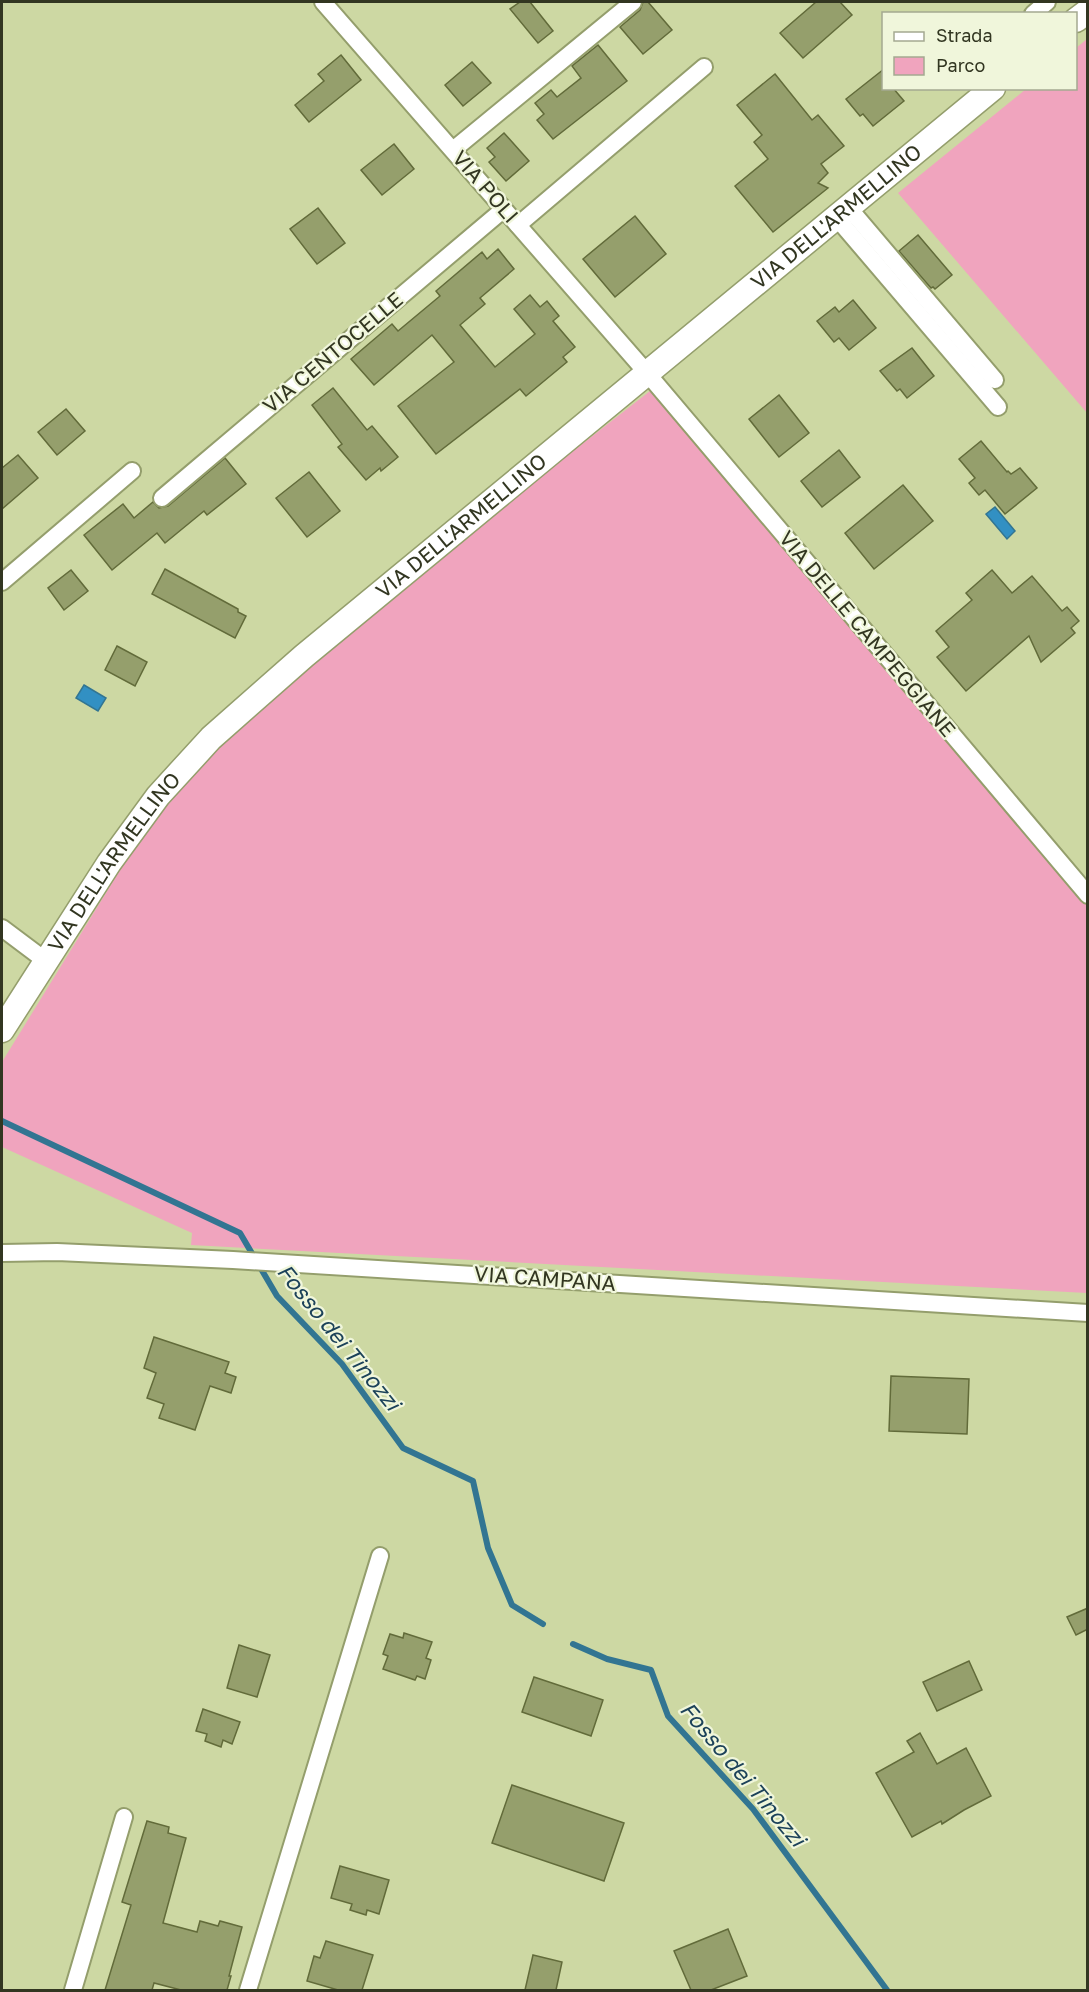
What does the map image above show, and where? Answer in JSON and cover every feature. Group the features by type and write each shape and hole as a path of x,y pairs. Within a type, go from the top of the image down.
{"street":[{"name":"VIA POLI","path":"323,2 647,373"},
{"path":"453,150 633,2"},
{"path":"1035,12 1047,2"},
{"path":"518,225 704,67"},
{"name":"VIA DELL'ARMELLINO","path":"2,1030 136,824 171,780 211,738 288,670 991,90"},
{"name":"VIA CENTOCELLE","path":"162,498 504,209"},
{"path":"842,212 995,380"},
{"path":"842,212 998,407"},
{"name":"VIA DELLE CAMPEGGIANE","path":"647,373 1088,895"},
{"path":"2,582 132,471"},
{"path":"2,928 46,962"},
{"name":"VIA CAMPANA","path":"2,1253 57,1252 233,1260 1088,1313"},
{"path":"248,1990 380,1556"},
{"path":"73,1990 124,1817"}],"green space":[{"path":"1087,39 1087,413 898,193 1025,90 1077,90 1077,47"},
{"path":"650,391 1087,904 1087,1293 191,1245 192,1233 2,1147 2,1062 160,805 266,691"}],"water":[{"path":"995,507 1015,531 1007,539 986,514"},
{"path":"84,685 106,698 98,711 76,698"}],"building":[{"path":"520,2 530,2 553,31 538,43 510,9"},
{"path":"643,2 648,2 672,30 643,54 620,27 640,10"},
{"path":"816,2 840,2 852,15 803,58 780,33"},
{"path":"598,45 627,81 553,139 537,120 544,114 535,103 551,90 557,97 581,78 572,66"},
{"path":"341,55 361,80 309,122 295,105 324,81 318,74"},
{"path":"472,62 491,83 463,106 445,85"},
{"path":"882,71 882,90 895,90 904,101 873,126 863,114 860,116 846,99"},
{"path":"775,74 812,120 818,115 844,146 821,164 828,173 818,183 828,188 773,232 735,186 768,159 754,142 762,135 737,105"},
{"path":"504,133 529,161 506,181 489,162 495,157 487,148"},
{"path":"394,144 414,169 382,195 361,170"},
{"path":"318,208 345,243 317,264 290,229"},
{"path":"635,216 666,254 615,297 583,259"},
{"path":"918,235 952,275 935,289 931,288 899,251"},
{"path":"498,249 514,269 480,298 485,304 460,325 495,367 535,334 514,309 530,295 540,307 547,301 559,316 553,321 575,347 563,357 567,362 526,396 520,389 436,454 398,406 454,362 432,335 374,385 351,359 392,324 398,331 440,296 436,291 482,252 487,259"},
{"path":"853,300 876,328 849,350 839,338 834,342 817,321 835,307 839,312"},
{"path":"912,348 934,376 907,398 900,389 897,391 880,371"},
{"path":"333,388 367,430 372,426 398,457 366,480 338,447 342,444 312,405"},
{"path":"779,395 809,433 779,457 749,419"},
{"path":"66,409 85,431 57,455 38,432"},
{"path":"981,441 1007,472 1011,474 1020,468 1037,488 1005,514 985,490 979,495 969,483 975,478 959,459"},
{"path":"839,450 860,477 822,507 801,481"},
{"path":"18,455 38,478 2,509 2,468"},
{"path":"225,458 246,484 207,515 204,511 165,543 157,533 112,570 84,535 123,504 134,518 153,502 159,508 168,506"},
{"path":"309,472 340,511 307,537 276,498"},
{"path":"903,485 933,521 874,569 845,533"},
{"path":"165,569 238,609 238,612 246,616 235,638 152,594"},
{"path":"71,570 88,591 64,610 48,588"},
{"path":"992,570 1012,593 1032,576 1062,611 1067,607 1079,621 1071,628 1075,633 1041,662 1029,636 966,691 937,657 949,647 936,631 972,600 966,593"},
{"path":"117,646 147,662 135,686 105,670"},
{"path":"154,1337 229,1362 225,1373 236,1377 231,1393 210,1386 195,1430 159,1418 164,1404 147,1398 156,1373 144,1368"},
{"path":"891,1376 969,1379 967,1434 889,1431"},
{"path":"1088,1608 1088,1629 1076,1635 1067,1617"},
{"path":"404,1633 432,1642 426,1658 431,1660 425,1679 417,1676 415,1680 383,1669 388,1656 383,1654 390,1634 403,1638"},
{"path":"239,1645 270,1655 257,1697 227,1688"},
{"path":"969,1661 982,1690 937,1711 923,1682"},
{"path":"534,1677 603,1700 591,1736 522,1712"},
{"path":"203,1709 240,1722 232,1744 223,1740 221,1747 205,1741 207,1734 196,1731"},
{"path":"920,1733 937,1764 966,1748 991,1796 942,1824 941,1821 912,1837 876,1773 914,1752 907,1741"},
{"path":"512,1785 624,1823 604,1881 492,1843"},
{"path":"147,1821 169,1827 168,1833 186,1838 163,1923 197,1932 200,1921 218,1926 220,1921 242,1927 227,1990 181,1990 154,1983 152,1990 105,1990 131,1905 122,1902"},
{"path":"340,1866 389,1880 379,1914 367,1910 366,1915 350,1910 352,1904 331,1898"},
{"path":"728,1929 747,1976 711,1990 691,1990 674,1951"},
{"path":"326,1941 373,1955 362,1990 338,1990 307,1981 314,1956 320,1958"},
{"path":"533,1955 562,1962 556,1990 525,1990"}],"waterway":[{"name":"Fosso dei Tinozzi","path":"2,1121 240,1233 277,1296 342,1364 403,1448 473,1481 488,1548 512,1605 543,1624"},
{"name":"Fosso dei Tinozzi","path":"573,1644 607,1659 651,1670 668,1716 753,1809 887,1990"}]}
